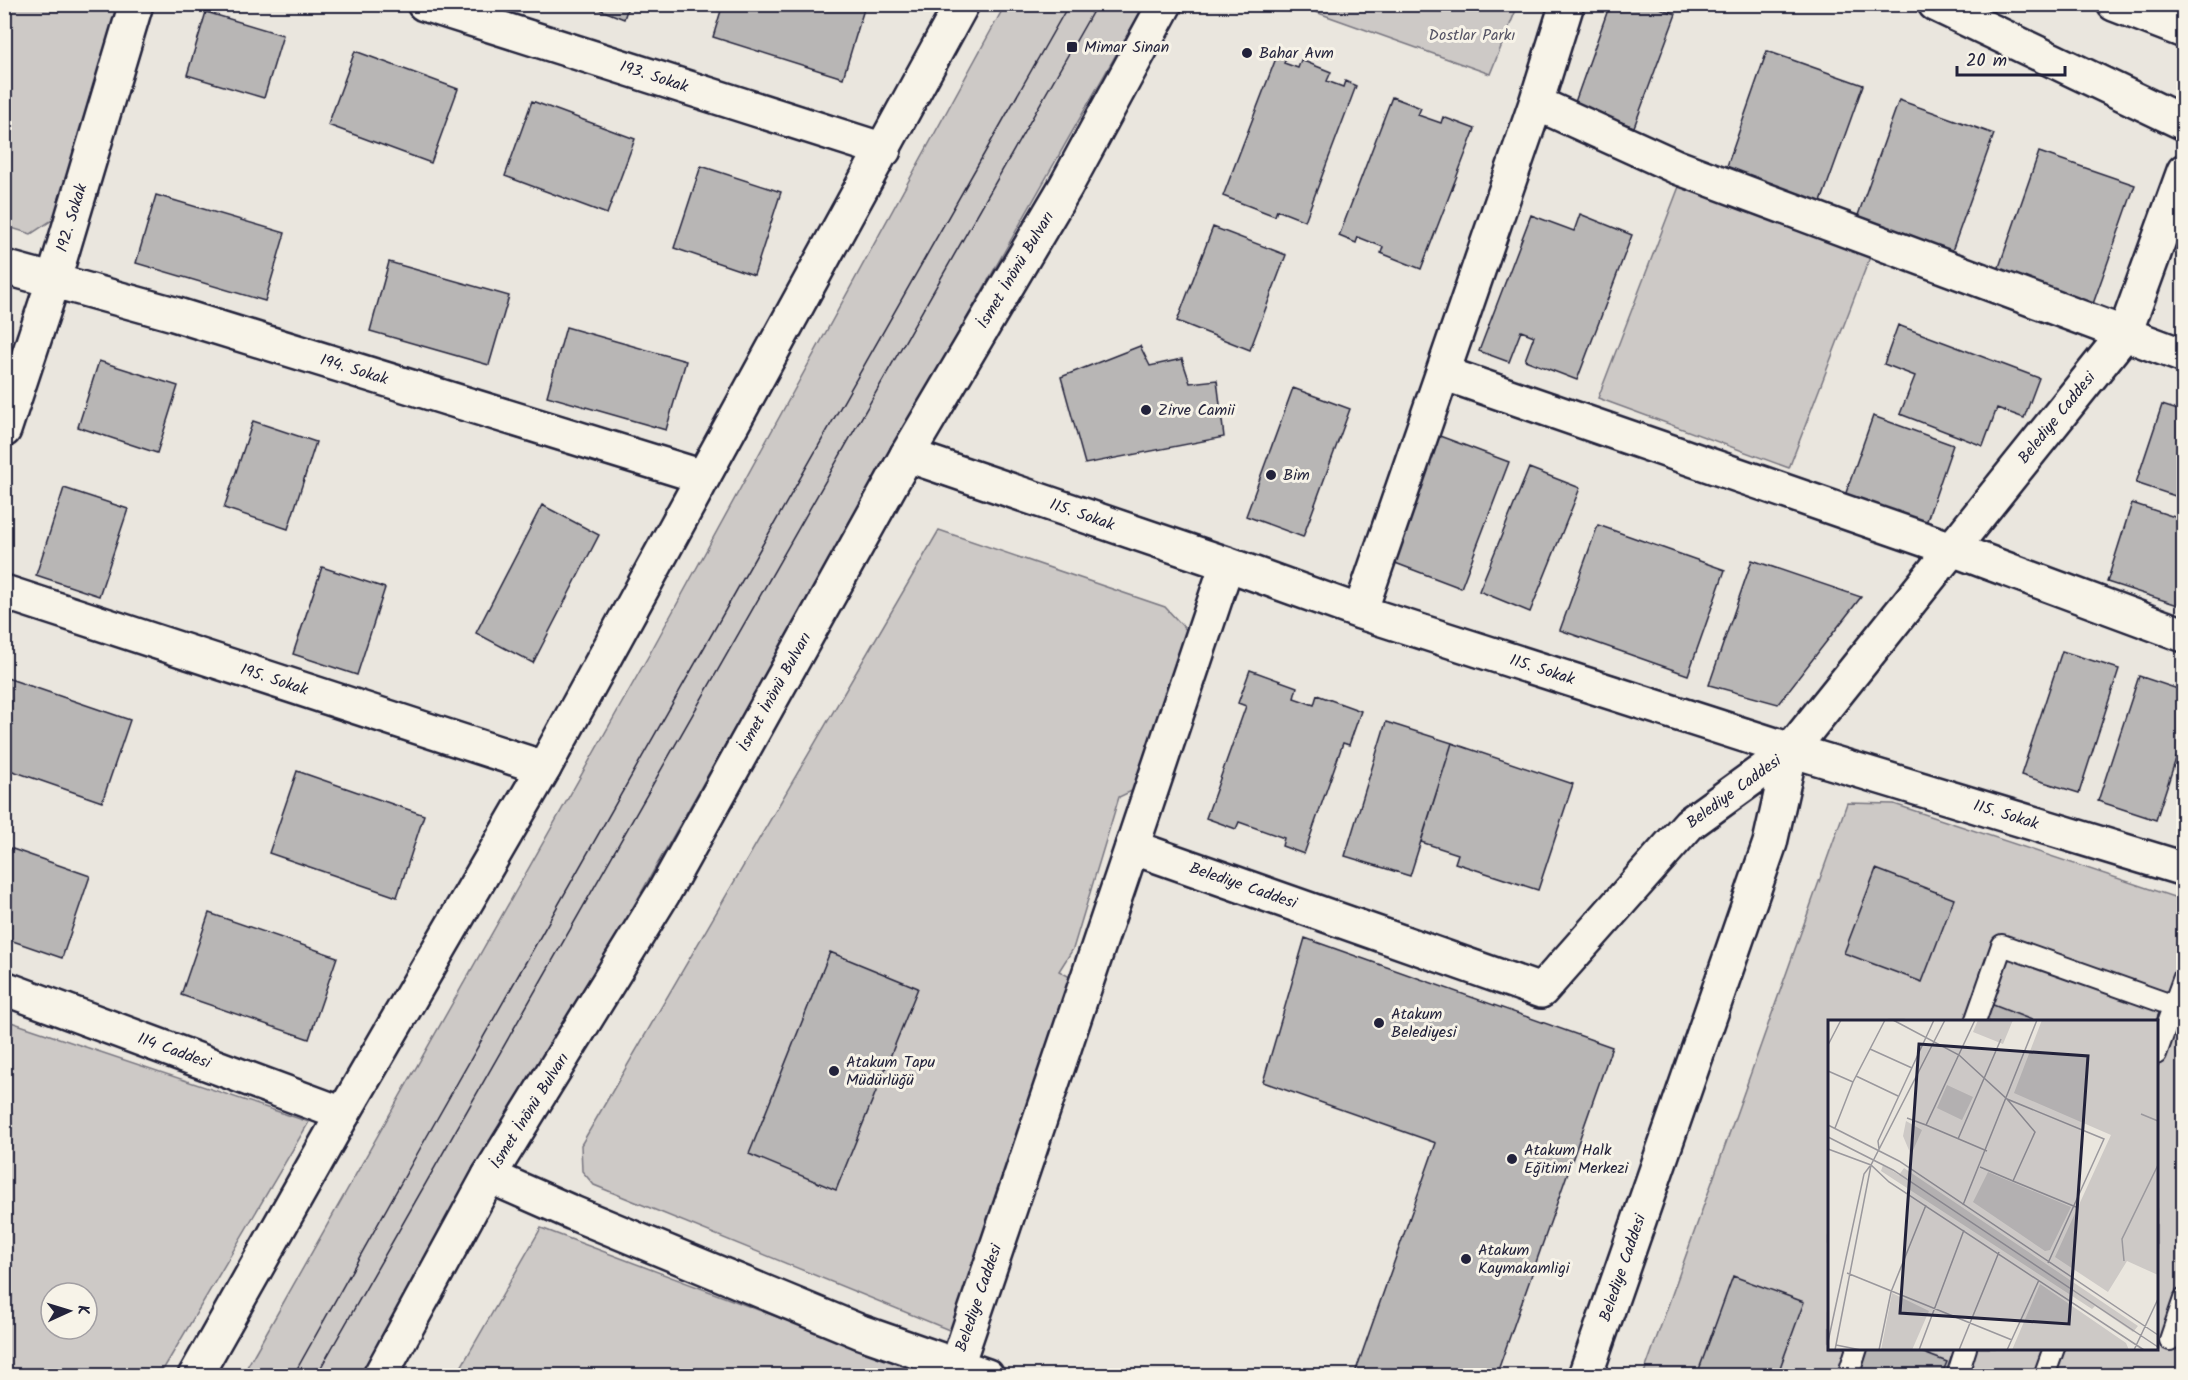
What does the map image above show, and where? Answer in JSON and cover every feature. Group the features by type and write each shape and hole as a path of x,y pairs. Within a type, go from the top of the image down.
{"street":[{"name":"192. Sokak","path":"4,430 53,282 136,4"},
{"name":"193. Sokak","path":"424,4 884,150"},
{"path":"195,1376 343,1114 544,768 962,4"},
{"name":"İsmet İnönü Bulvarı","path":"380,1376 489,1176 664,892 907,455 1066,186 1165,4"},
{"path":"1360,612 1536,103 1567,4"},
{"path":"1935,4 2184,123"},
{"path":"2114,4 2184,31"},
{"path":"1536,103 1677,167 2184,356"},
{"name":"Belediye Caddesi","path":"489,1176 861,1332 972,1370 1132,847 1541,991 1689,824 1791,750 2125,333 2184,171"},
{"name":"194. Sokak","path":"4,267 174,314 703,477"},
{"path":"1443,373 1952,549 2184,635"},
{"name":"115. Sokak","path":"907,455 1227,564 1360,612 1791,750 2184,869"},
{"path":"1132,847 1227,564"},
{"name":"195. Sokak","path":"4,592 544,768"},
{"name":"Belediye Caddesi","path":"1585,1376 1770,843 1791,750"},
{"name":"114 Caddesi","path":"4,988 343,1114"}],"lane":[{"path":"1976,1020 2002,945 2174,1006"},
{"path":"2158,1051 2182,984"},
{"path":"2170,1340 2184,1299"},
{"path":"1848,1376 1856,1350"},
{"path":"1957,1376 1965,1350"},
{"path":"2044,1376 2053,1350"}],"green space":[{"name":"Dostlar Parkı","path":"1518,4 1490,74 1296,5"},
{"path":"5,5 132,5 66,211 31,234 5,226"},
{"path":"1005,5 1144,5 368,1375 242,1376 649,655"},
{"path":"1680,184 1870,257 1789,468 1598,398"},
{"path":"939,530 1165,607 1190,634 1136,789 1119,797 1073,949 1059,971 1077,981 954,1332 594,1185 582,1171 581,1145"},
{"path":"1847,803 1894,804 2183,900 2183,1375 1643,1376"},
{"path":"5,1020 309,1122 160,1375 5,1375"},
{"path":"541,1228 931,1375 456,1376"}],"building":[{"path":"586,4 629,4 624,19"},
{"path":"723,4 849,4 864,9 843,78 713,37"},
{"path":"1610,4 1649,4 1676,14 1634,127 1574,105"},
{"path":"206,12 283,35 264,98 187,75"},
{"path":"355,51 458,89 431,163 328,125"},
{"path":"1767,51 1863,85 1821,202 1726,169"},
{"path":"1278,53 1287,57 1284,63 1298,68 1301,60 1331,72 1327,81 1343,87 1345,81 1356,86 1305,221 1277,210 1275,216 1223,196"},
{"path":"1392,97 1421,108 1418,115 1441,123 1443,117 1475,129 1421,269 1381,253 1383,247 1358,237 1356,243 1339,236"},
{"path":"1899,100 1994,134 1952,251 1857,218"},
{"path":"532,101 635,139 607,214 505,176"},
{"path":"2039,152 2135,185 2093,304 1998,270"},
{"path":"701,166 781,192 754,275 674,248"},
{"path":"156,195 285,233 265,301 136,263"},
{"path":"1580,214 1632,235 1577,380 1525,360 1534,336 1521,331 1509,362 1479,351 1531,215 1574,231"},
{"path":"1213,227 1286,255 1250,350 1177,321"},
{"path":"389,262 509,296 489,365 370,331"},
{"path":"1898,325 2039,378 2024,418 1997,408 1983,446 1900,414 1915,376 1884,364"},
{"path":"566,327 686,361 666,430 547,396"},
{"name":"Zirve Camii","path":"1140,346 1150,366 1182,359 1190,383 1217,380 1224,437 1085,464 1061,377"},
{"path":"99,361 178,386 157,453 78,427"},
{"path":"1293,388 1350,409 1303,537 1246,516"},
{"path":"2162,405 2184,412 2184,499 2136,483"},
{"path":"1873,416 1953,445 1923,532 1842,504"},
{"path":"253,421 316,442 288,529 224,508"},
{"path":"1437,435 1509,462 1461,588 1390,561"},
{"path":"1529,468 1580,488 1530,612 1479,591"},
{"path":"64,488 128,509 99,596 36,575"},
{"path":"2132,503 2184,520 2184,607 2107,582"},
{"path":"542,505 599,535 533,663 476,633"},
{"path":"1598,525 1725,570 1688,675 1560,630"},
{"path":"1752,560 1861,597 1778,704 1709,685"},
{"path":"322,567 385,588 357,675 293,654"},
{"path":"2062,651 2119,669 2079,793 2021,775"},
{"path":"1250,670 1297,687 1294,698 1314,705 1317,695 1361,711 1349,745 1343,743 1304,854 1282,846 1284,838 1239,822 1236,829 1206,818 1246,706 1238,703"},
{"path":"2139,676 2184,691 2184,734 2156,820 2098,801"},
{"path":"4,677 130,720 102,802 4,768"},
{"path":"1386,722 1452,743 1410,876 1345,856"},
{"path":"1452,743 1573,784 1538,890 1455,863 1458,854 1421,842"},
{"path":"297,771 424,815 397,897 269,853"},
{"path":"2184,807 2184,832 2176,829"},
{"path":"4,846 90,876 62,958 4,938"},
{"path":"1876,869 1954,899 1922,982 1844,953"},
{"path":"209,913 337,957 309,1039 181,995"},
{"name":"Atakum Kaymakamligi","path":"1305,938 1612,1047 1496,1376 1354,1376 1436,1143 1263,1082"},
{"name":"Atakum Tapu Müdürlüğü","path":"830,952 918,988 836,1190 749,1154"},
{"path":"1988,1003 2032,1020 1982,1020"},
{"path":"1733,1276 1804,1302 1777,1376 1697,1375"},
{"path":"1862,1350 1916,1350 1947,1362 1941,1376 1853,1376"}],"tram line":[{"path":"293,1376 1069,4"},
{"path":"316,1376 1097,4"}],"place":[{"name":"Mimar Sinan","path":"1072,47"},
{"name":"Bahar Avm","path":"1247,53"},
{"name":"Zirve Camii","path":"1146,410"},
{"name":"Bim","path":"1271,475"},
{"name":"Atakum Belediyesi","path":"1379,1023"},
{"name":"Atakum Tapu Müdürlüğü","path":"834,1071"},
{"name":"Atakum Halk Eğitimi Merkezi","path":"1512,1159"},
{"name":"Atakum Kaymakamligi","path":"1466,1259"}]}
